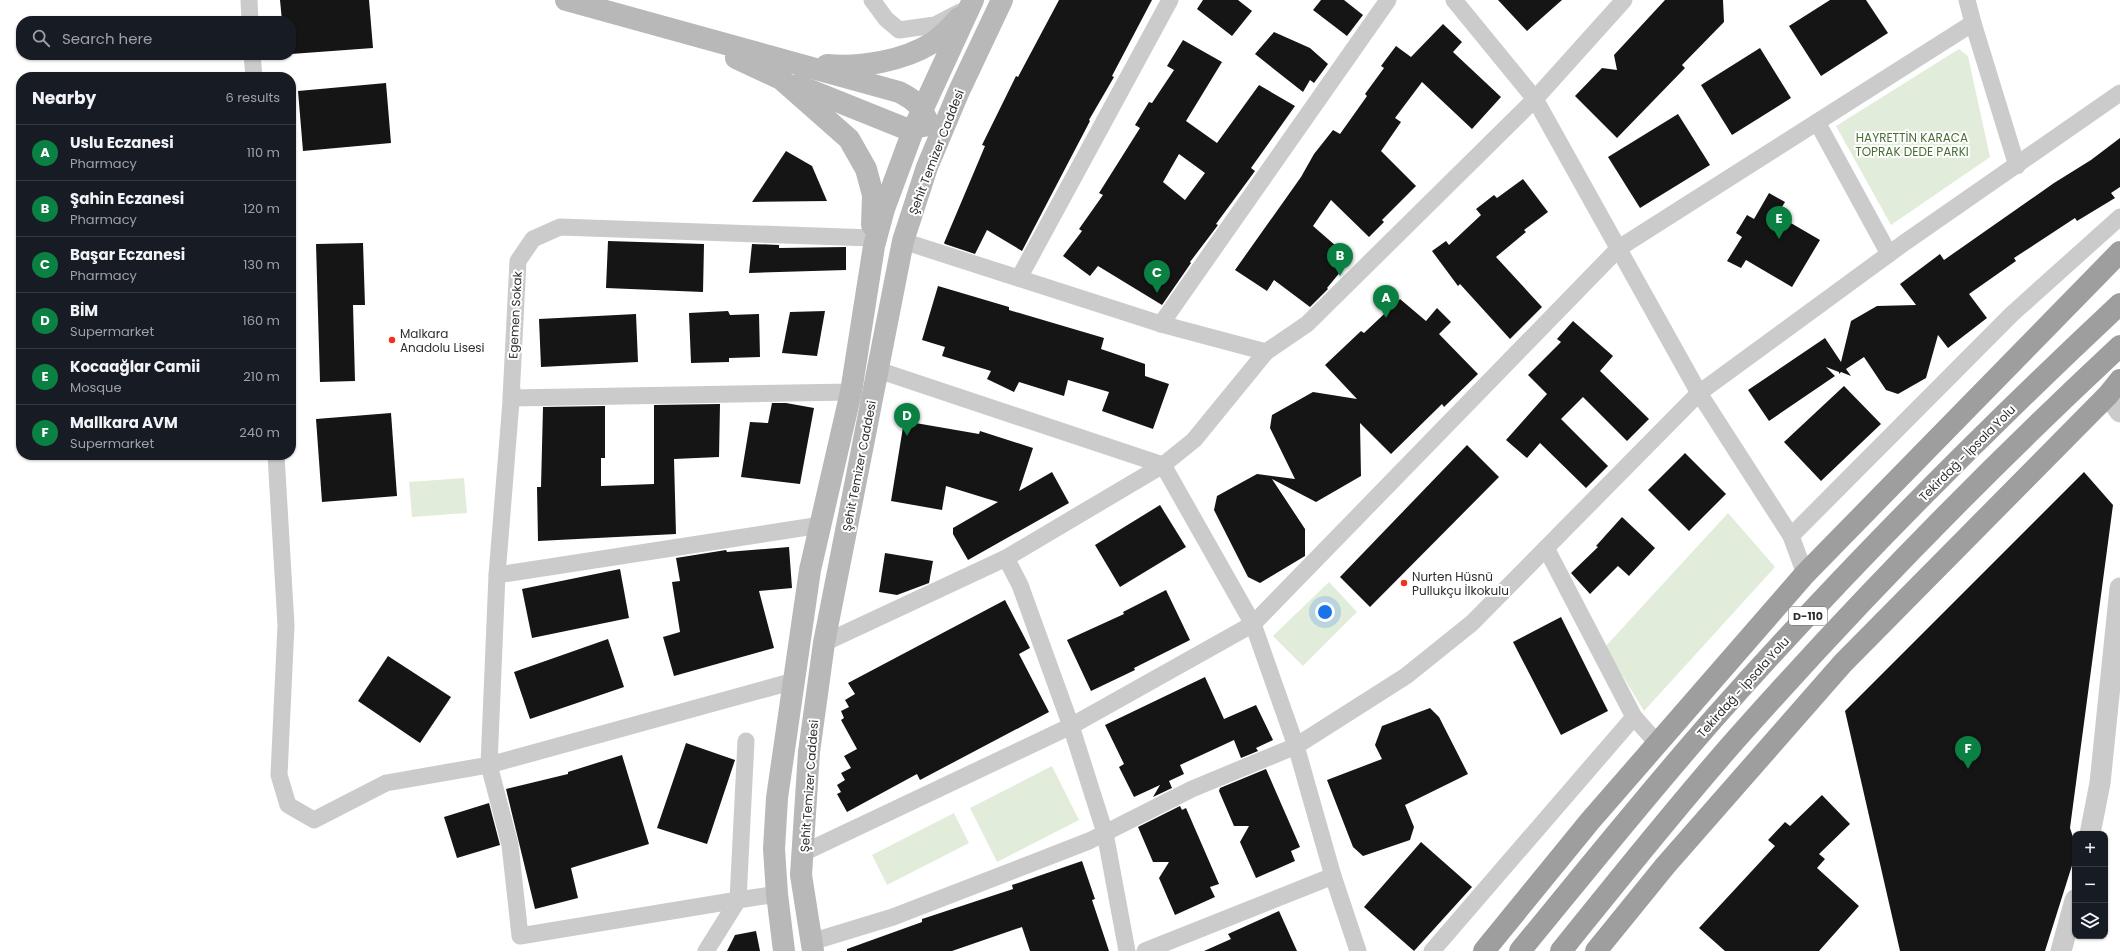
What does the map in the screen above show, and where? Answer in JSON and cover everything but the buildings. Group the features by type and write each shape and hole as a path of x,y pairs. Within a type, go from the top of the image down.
{"highway":[{"path":"1484,951 1590,820 1805,574 1960,417 2020,352 2120,252"},
{"path":"1960,417 2021,364 2120,272"},
{"name":"Tekirdağ - İpsala Yolu","path":"1520,951 1631,815 1715,717 1794,630 1923,496 2120,304"},
{"name":"D-110","path":"1561,951 1652,839 1738,738 1825,643 1954,506 2120,346"},
{"path":"1596,951 1665,866 1844,662 2117,393"}],"main road":[{"path":"566,0 682,33 786,70 904,128 922,121 939,118 959,91"},
{"name":"Şehit Temizer Caddesi","path":"812,947 801,875 804,853 809,752 824,643 903,240 927,167 959,91 1002,0"},
{"path":"786,70 852,66 905,55 931,43 942,35 971,3"},
{"name":"Şehit Temizer Caddesi","path":"784,951 777,894 774,849 777,798 810,570 851,392 873,242 884,208 971,3"},
{"path":"786,70 899,92 914,100 930,145 927,167"},
{"path":"786,70 848,139 866,169 873,195 873,242"}],"street":[{"path":"249,0 250,16"},
{"path":"872,0 886,19 899,30 935,25 971,3"},
{"path":"1019,278 1170,0"},
{"path":"1161,324 1388,0"},
{"path":"1454,0 1535,98 1699,393 1791,536 1805,574"},
{"path":"824,643 1006,558 1163,465 1194,440 1266,352 1307,324 1535,98 1624,0"},
{"path":"1968,0 1973,24 2017,166"},
{"path":"804,853 1071,726 1253,624 1619,248 1973,24"},
{"path":"252,60 254,72"},
{"path":"812,947 1089,841 1192,789 1296,746 1406,676 1472,623 1699,393 1889,254 2120,93"},
{"path":"1817,122 1889,254"},
{"path":"1791,536 2012,314 2120,217"},
{"name":"Egemen Sokak","path":"738,900 520,936 510,845 489,765 497,575 512,389 518,261 533,239 560,227 592,227 873,242"},
{"path":"903,240 1161,324 1266,352"},
{"path":"878,370 1163,465 1253,624 1296,746 1332,876 1358,951"},
{"path":"512,389 511,398 851,392"},
{"path":"276,460 286,624 279,775 288,805 314,820 386,783 489,765 794,681"},
{"path":"497,575 820,525"},
{"path":"1546,548 1634,717 1657,743"},
{"path":"1006,558 1020,585 1071,726 1105,833 1128,951"},
{"path":"2091,831 2100,783 2120,588"},
{"path":"1432,951 1634,717"},
{"path":"706,951 738,900 746,741"},
{"path":"1145,951 1332,876"},
{"path":"738,900 777,894"},
{"path":"2061,951 2074,903"}],"green space":[{"name":"HAYRETTİN KARACA TOPRAK DEDE PARKI","path":"1959,49 1968,56 1990,157 1891,225 1836,126"},
{"path":"464,478 467,513 412,517 409,482"},
{"path":"1728,513 1775,567 1644,711 1605,647"},
{"path":"1329,582 1357,612 1303,666 1273,636"},
{"path":"1052,766 1079,820 997,862 970,808"},
{"path":"954,813 969,843 887,885 872,855"}],"place":[{"name":"Kocaağlar Camii","path":"1779,239"},
{"name":"Şahin Eczanesi","path":"1340,276"},
{"name":"Başar Eczanesi","path":"1157,293"},
{"name":"Uslu Eczanesi","path":"1386,318"},
{"name":"Malkara Anadolu Lisesi","path":"392,340"},
{"name":"BİM","path":"907,436"},
{"name":"Nurten Hüsnü Pullukçu İlkokulu","path":"1404,583"},
{"name":"Mallkara AVM","path":"1968,769"}]}
